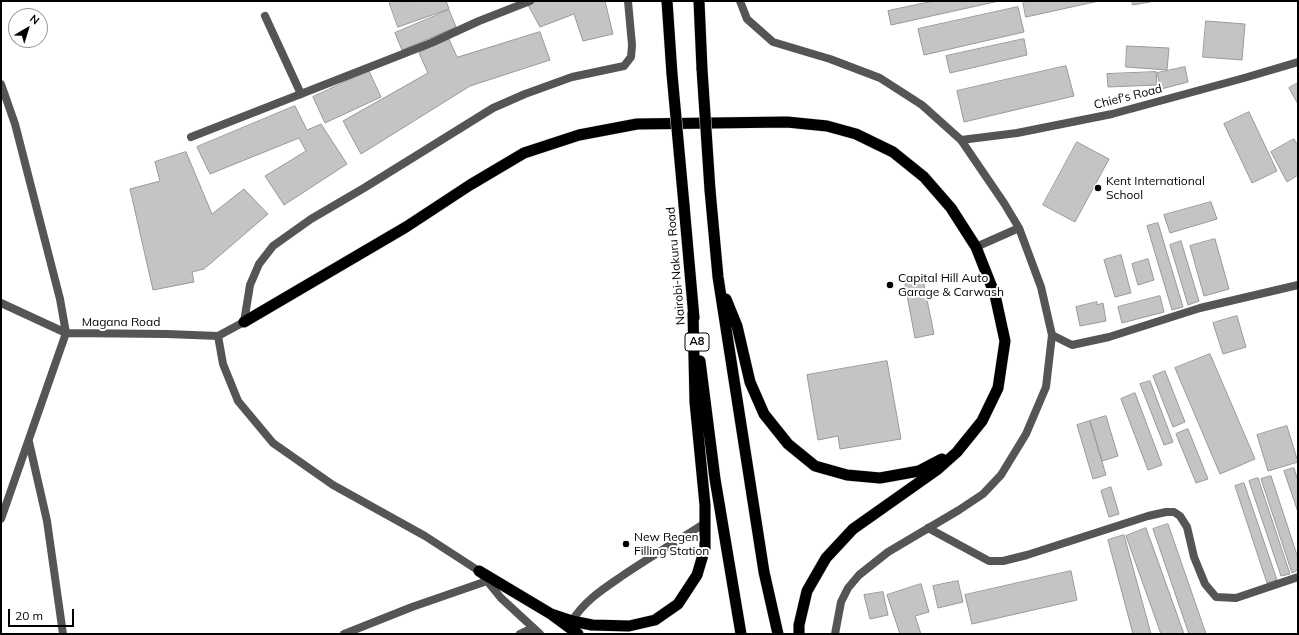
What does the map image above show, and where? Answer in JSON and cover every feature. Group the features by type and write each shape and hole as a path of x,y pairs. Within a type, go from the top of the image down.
{"highway":[{"name":"Nairobi-Nakuru Road","path":"667,1 693,313 715,479 741,634"},
{"name":"A8","path":"699,1 710,190 718,277 764,572 778,634"},
{"path":"244,322 406,227 470,185 524,153 579,135 637,124 787,122 827,126 856,134 893,152 924,177 951,208 976,247 995,295 1005,341 998,388 982,421 957,452 938,469 853,529 826,558 807,591 799,625 799,634"},
{"path":"718,277 737,326 750,382 764,414 788,444 815,466 847,475 880,478 919,471 957,452"},
{"path":"551,614 572,621 592,625 629,626 655,620 678,604 697,575 705,548 705,505 695,402 693,313"},
{"path":"479,571 551,614 578,634"}],"street":[{"path":"191,137 431,43 479,21 530,1"},
{"path":"540,634 501,598 479,571 425,536 333,485 273,443 238,401 224,364 218,336 244,322 250,285 259,264 273,246 311,219 493,108 572,77 624,66 630,57 632,45 628,1"},
{"path":"740,1 747,19 773,42 830,59 880,78 922,105 961,140 1004,203 1019,228 1041,287 1052,335 1046,387 1026,434 1001,475 982,494 959,510 888,552 859,575 848,588 841,602 835,634"},
{"path":"265,16 301,94"},
{"name":"Chief's Road","path":"961,140 1017,133 1112,114 1298,62"},
{"path":"1,84 15,124 60,299 66,334 1,519"},
{"path":"976,247 1019,228"},
{"path":"1052,335 1072,345 1109,337 1200,308 1298,285"},
{"name":"Magana Road","path":"1,303 66,334 167,334 218,336"},
{"path":"29,442 47,521 63,634"},
{"path":"928,528 989,561 1003,561 1027,555 1148,516 1166,512 1174,512 1180,516 1187,527 1194,557 1205,584 1216,598 1236,598 1298,577"},
{"path":"572,621 577,612 595,595 705,523"},
{"path":"344,634 412,607 488,581"},
{"path":"520,634 532,628"}],"building":[{"path":"389,1 446,1 449,9 398,27"},
{"path":"537,1 605,1 613,34 583,41 574,14 540,27 528,5"},
{"path":"934,1 999,1 891,25 888,11"},
{"path":"1023,1 1099,1 1026,17"},
{"path":"1132,1 1155,1 1133,5"},
{"path":"1018,7 1024,32 924,55 918,29"},
{"path":"449,10 456,27 402,50 395,33"},
{"path":"1206,21 1245,24 1242,60 1203,57"},
{"path":"540,32 550,60 470,86 361,154 343,121 428,73 419,53 448,37 457,57"},
{"path":"1024,39 1027,55 950,73 946,56"},
{"path":"1127,46 1169,48 1167,70 1126,67"},
{"path":"1066,66 1074,96 964,122 957,91"},
{"path":"1185,67 1188,82 1161,89 1157,73"},
{"path":"369,71 381,97 325,123 313,97"},
{"path":"1156,72 1157,85 1108,87 1107,74"},
{"path":"1298,83 1298,104 1289,88"},
{"path":"295,106 307,130 321,124 347,164 284,205 265,176 306,151 299,138 210,174 197,147"},
{"path":"1249,112 1277,171 1252,183 1224,124"},
{"path":"1294,139 1296,143 1298,142 1298,175 1287,182 1271,152"},
{"path":"1077,142 1109,159 1075,222 1043,205"},
{"path":"186,152 212,214 244,189 268,214 204,269 192,272 194,282 153,290 130,189 160,181 155,162"},
{"path":"1211,202 1217,219 1170,233 1164,215"},
{"path":"1158,223 1183,307 1172,310 1147,226"},
{"path":"1215,239 1229,289 1204,296 1190,246"},
{"path":"1181,241 1199,301 1188,305 1170,245"},
{"path":"1121,255 1131,293 1115,297 1104,260"},
{"path":"1148,259 1154,280 1138,285 1132,264"},
{"path":"922,275 934,334 915,338 904,279"},
{"path":"1160,296 1164,312 1122,323 1118,307"},
{"path":"1097,302 1097,305 1103,303 1106,321 1080,326 1076,307"},
{"path":"1237,316 1246,347 1223,354 1213,323"},
{"path":"1210,354 1255,459 1220,474 1175,368"},
{"path":"887,361 901,439 840,449 838,436 818,440 807,375"},
{"path":"1165,371 1185,422 1173,427 1153,376"},
{"path":"1150,381 1173,442 1164,445 1140,384"},
{"path":"1135,393 1162,465 1148,470 1121,399"},
{"path":"1106,416 1118,456 1102,461 1090,421"},
{"path":"1090,421 1106,475 1093,479 1077,425"},
{"path":"1287,426 1298,462 1268,471 1257,435"},
{"path":"1188,429 1208,479 1196,483 1176,434"},
{"path":"1294,468 1298,481 1298,512 1284,471"},
{"path":"1271,476 1298,558 1298,570 1292,573 1261,479"},
{"path":"1258,478 1290,574 1281,576 1249,481"},
{"path":"1244,483 1277,580 1267,583 1235,486"},
{"path":"1111,487 1119,514 1109,517 1101,491"},
{"path":"1168,524 1206,634 1189,634 1153,529"},
{"path":"1146,528 1184,634 1161,634 1126,536"},
{"path":"1124,535 1151,634 1133,634 1108,540"},
{"path":"1071,571 1077,600 972,624 965,595"},
{"path":"958,581 963,602 938,608 933,586"},
{"path":"921,584 929,612 915,616 921,634 900,634 887,595"},
{"path":"883,592 888,615 870,619 864,595"}],"place":[{"name":"Kent International School","path":"1098,188"},
{"name":"Capital Hill Auto Garage & Carwash","path":"890,285"},
{"name":"New Regen Filling Station","path":"626,544"}]}
